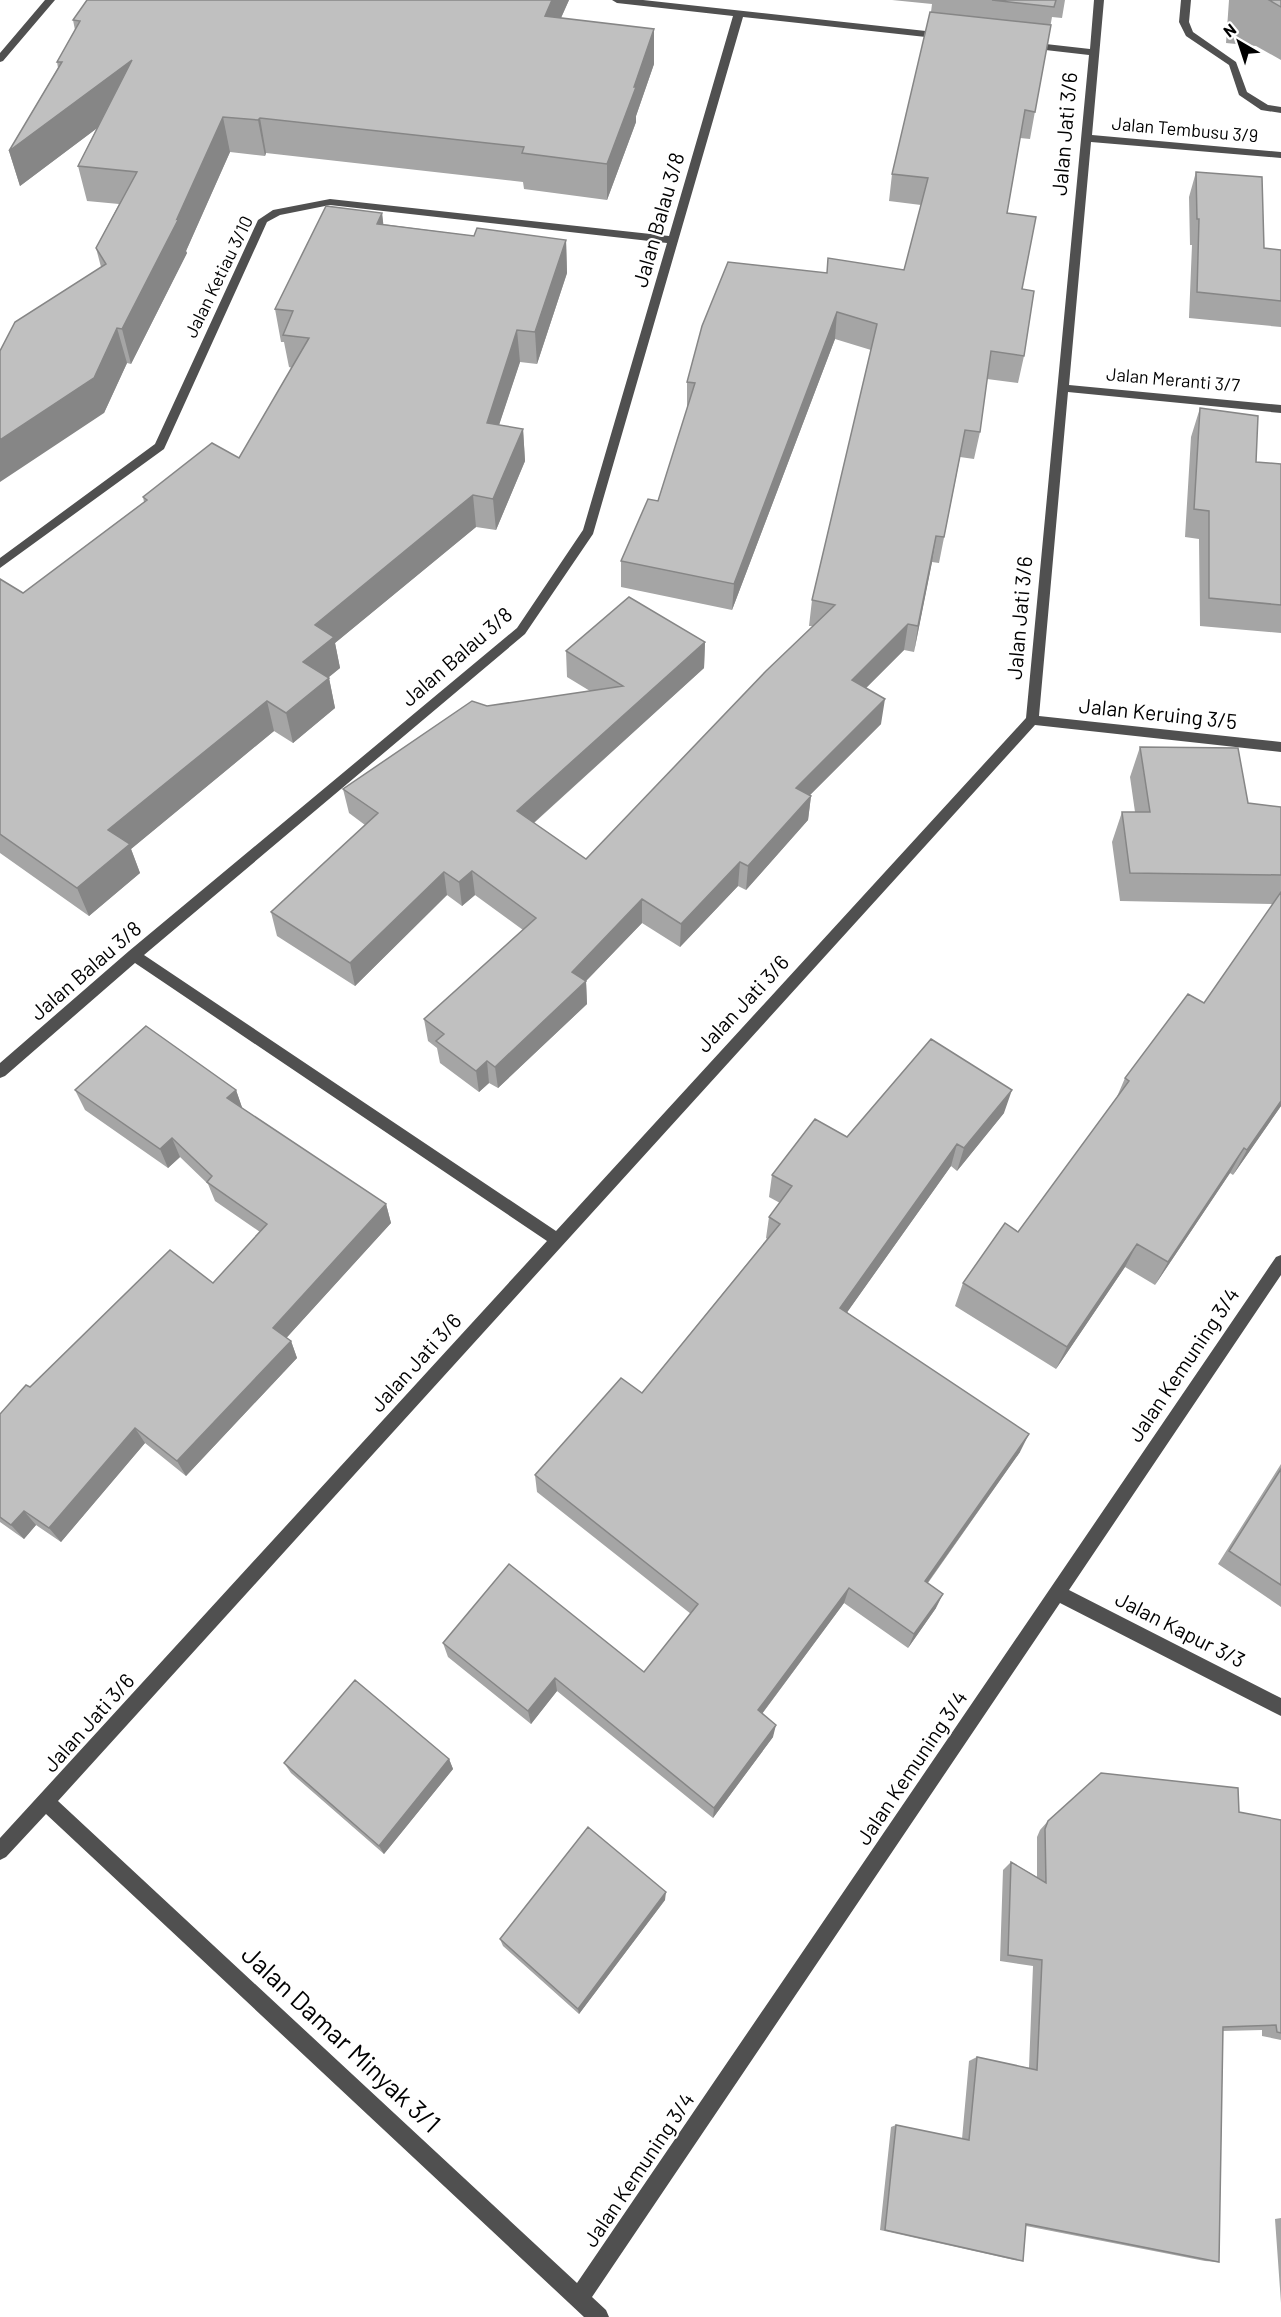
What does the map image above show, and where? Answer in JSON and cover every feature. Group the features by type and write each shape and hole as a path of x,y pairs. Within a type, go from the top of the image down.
{"street":[{"path":"0,59 50,0"},
{"path":"617,0 952,37"},
{"name":"Jalan Jati 3/6","path":"0,1851 1032,720 1099,0"},
{"path":"1186,0 1184,22 1189,34 1233,64 1243,93 1264,108 1281,110"},
{"name":"Jalan Balau 3/8","path":"0,1072 134,955 522,631 589,531 739,13"},
{"path":"1023,45 1093,52"},
{"name":"Jalan Tembusu 3/9","path":"1085,138 1281,155"},
{"name":"Jalan Ketiau 3/10","path":"0,564 160,446 263,220 276,212 330,202 673,240"},
{"name":"Jalan Meranti 3/7","path":"1062,388 1281,409"},
{"name":"Jalan Keruing 3/5","path":"1032,720 1281,747"},
{"path":"134,955 556,1239"},
{"name":"Jalan Kemuning 3/4","path":"579,2298 1281,1262"},
{"name":"Jalan Kapur 3/3","path":"1058,1593 1281,1707"},
{"name":"Jalan Damar Minyak 3/1","path":"46,1802 599,2317"}],"building":[{"path":"87,0 552,0 545,16 654,29 634,87 636,87 607,164 522,153 524,147 260,118 258,120 223,117 177,219 179,218 122,329 117,328 94,378 0,440 0,351 15,322 106,264 96,248 137,172 78,166 132,60 9,151 62,62 57,62 80,21 73,20"},
{"path":"992,0 1056,0 1054,7"},
{"path":"1269,0 1281,0 1281,7"},
{"path":"930,12 1051,25 1035,112 1025,110 1007,213 1036,217 1022,289 1034,291 1024,356 991,351 980,432 965,430 944,537 936,536 918,626 908,624 852,680 885,699 796,788 811,796 748,866 740,862 681,924 642,899 572,972 586,981 495,1067 487,1061 476,1071 436,1041 444,1034 424,1019 536,918 472,871 459,882 444,872 350,963 271,912 378,813 343,789 472,701 487,706 623,686 566,651 629,597 705,642 517,811 586,859 766,671 835,605 812,600 877,324 837,312 734,584 621,561 648,499 658,501 695,383 687,382 702,326 728,262 827,273 828,258 904,270 928,178 892,174"},
{"path":"1196,172 1262,177 1264,248 1281,250 1281,301 1197,292 1199,219 1197,219"},
{"path":"326,206 382,213 377,224 474,236 477,228 566,240 535,332 517,330 487,423 523,429 493,499 473,495 315,625 334,637 303,662 329,678 286,713 267,701 108,830 130,844 77,888 0,834 0,579 23,593 147,500 143,497 212,443 239,458 309,338 283,335 293,311 275,309"},
{"path":"1200,408 1258,416 1256,462 1281,464 1281,605 1209,598 1209,511 1194,509"},
{"path":"1140,747 1238,748 1248,803 1281,807 1281,875 1130,873 1122,812 1150,812"},
{"path":"1281,892 1281,1101 1247,1150 1244,1148 1168,1262 1137,1244 1067,1347 963,1283 1005,1223 1018,1232 1129,1081 1125,1078 1188,994 1204,1003"},
{"path":"146,1026 236,1090 227,1098 386,1204 273,1328 291,1341 177,1461 135,1428 49,1528 24,1511 11,1525 0,1517 0,1414 26,1385 30,1387 170,1250 213,1283 267,1224 207,1182 212,1176 172,1138 160,1149 75,1090"},
{"path":"931,1039 1012,1090 964,1148 957,1144 840,1308 1029,1434 925,1581 943,1594 914,1634 849,1588 758,1710 776,1725 714,1808 555,1678 528,1711 443,1643 509,1564 644,1672 698,1604 535,1475 621,1378 642,1393 780,1224 769,1217 792,1186 772,1175 815,1119 847,1137"},
{"path":"1281,1469 1281,1585 1229,1551"},
{"path":"355,1680 449,1759 379,1846 284,1763"},
{"path":"1101,1773 1238,1788 1239,1812 1281,1820 1281,2033 1277,2032 1276,2025 1223,2027 1219,2262 1026,2224 1023,2261 885,2230 896,2125 969,2140 977,2057 1037,2070 1042,1960 1008,1955 1011,1862 1046,1883 1045,1829 1048,1821"},
{"path":"588,1827 666,1892 578,2009 500,1939"}]}
